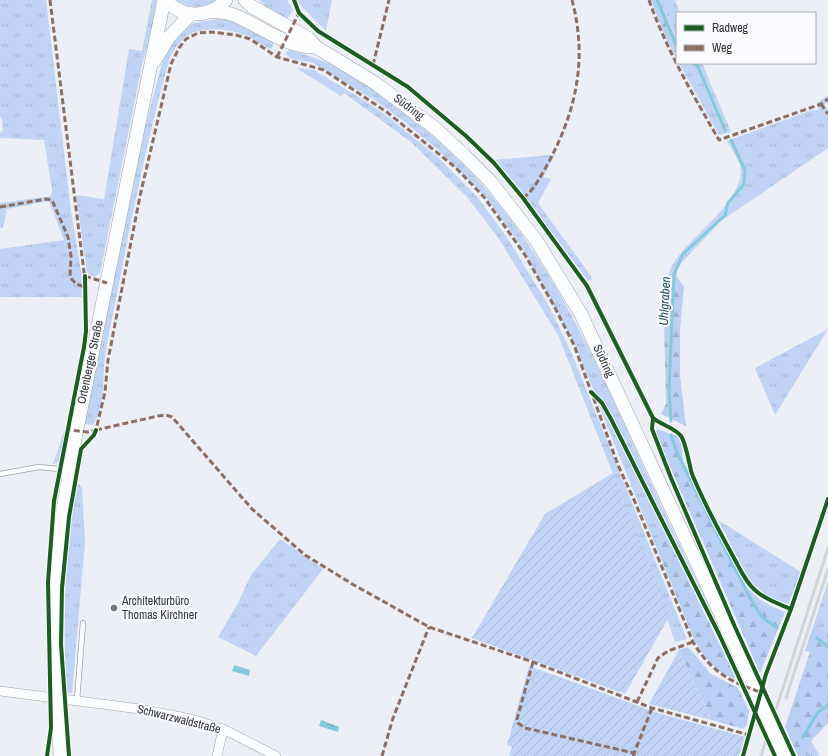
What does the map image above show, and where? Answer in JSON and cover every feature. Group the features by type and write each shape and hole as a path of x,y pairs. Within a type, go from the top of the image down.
{"street":[{"path":"165,0 175,8 191,14 211,11 226,0"},
{"name":"Ortenberger Straße","path":"60,756 55,585 61,521 69,470 165,0"},
{"name":"Südring","path":"245,0 251,6 308,38 316,47 370,79 435,128 490,181 536,240 558,274 584,320 785,756"},
{"name":"Südring","path":"211,11 234,15 284,40 303,47 316,47"},
{"name":"Ortenberger Straße","path":"151,67 169,37 191,14"},
{"name":"Schwarzwaldstraße","path":"0,691 140,708 191,719 223,729 276,756"},
{"path":"217,756 223,729"}],"lane":[{"path":"0,474 34,467 61,468 69,470"},
{"path":"77,700 83,623"}],"green space":[{"path":"0,0 46,0 71,211 81,271 82,297 0,297 0,249 64,240 49,201 7,209 3,228 0,228 0,203 51,196 52,190 44,140 0,138 0,133 3,130 0,116"},
{"path":"152,0 156,0 156,14 142,65 100,273 94,277 87,272 76,195 104,199 129,49 142,51"},
{"path":"176,0 216,0 202,7 196,7 186,5"},
{"path":"259,0 287,0 293,10 286,20 269,9"},
{"path":"297,0 332,0 326,31 303,8"},
{"path":"651,0 661,0 676,40 676,43 669,46"},
{"path":"661,0 675,0 680,12 676,12 676,38"},
{"path":"217,19 233,20 273,42 273,47 271,49 268,48 250,37 241,34 226,30 211,29 190,34 184,38 178,44 170,57 149,137 126,246 104,365 102,401 97,418 93,425 85,424 84,419 138,155 163,59 176,37 185,26"},
{"path":"676,43 676,57 669,46"},
{"path":"291,50 323,61 343,71 399,109 444,146 483,186 517,228 547,272 598,367 722,633 613,419 594,391 572,339 523,249 486,197 437,149 406,123 376,101 313,63 289,58 286,53 287,51"},
{"path":"680,64 702,64 731,132 719,135"},
{"path":"296,68 314,70 373,106 392,120 440,159 479,199 508,239 550,308 572,354 687,639 675,642 667,619 669,615 558,335 497,236 467,197 411,142 344,93 341,96"},
{"path":"828,95 828,102 824,105 828,111 828,148 721,221 683,261 677,270 677,277 668,276 672,265 681,252 724,208 738,183 741,167 727,141 812,110 819,110 817,103"},
{"path":"555,155 543,177 551,179 538,203 593,279 588,281 535,210 494,160"},
{"path":"663,276 677,277 684,287 680,329 680,376 686,426 661,414 666,404"},
{"path":"828,329 775,415 755,368"},
{"path":"598,403 605,411 664,531 652,537"},
{"path":"65,429 67,430 60,461 53,464"},
{"path":"658,429 678,437 682,446 683,461 744,583 762,601 785,612 760,673 655,432"},
{"path":"613,473 670,615 625,694 472,638 545,514"},
{"path":"76,481 82,488 85,542 72,693 67,693 65,613 67,560"},
{"path":"718,520 801,572 788,605 762,594 752,585"},
{"path":"664,531 735,676 734,679 716,668 695,641 652,537"},
{"path":"280,539 323,569 256,656 218,637 237,605 251,575"},
{"path":"828,581 828,633 814,624"},
{"path":"814,624 828,633 828,723 811,741 807,756 798,756 785,727 810,652 805,651"},
{"path":"688,647 711,674 738,688 749,711 747,725 743,729 712,720 679,650"},
{"path":"679,650 712,720 649,704"},
{"path":"529,666 658,713 745,737 739,756 509,756 512,747 507,745"},
{"path":"811,741 820,756 807,756"}],"water":[{"path":"234,665 250,670 249,676 232,671"},
{"path":"321,720 339,727 338,732 319,726"}],"waterway":[{"name":"Uhlgraben","path":"657,0 676,45"},
{"name":"Uhlgraben","path":"694,64 698,67 725,130"},
{"name":"Uhlgraben","path":"671,421 669,388 674,274 683,254 725,215 728,203 744,184 745,170 731,140"},
{"name":"Uhlgraben","path":"671,435 678,455 749,596 761,616 777,628"},
{"name":"Uhlgraben","path":"817,638 828,647"},
{"name":"Uhlgraben","path":"803,737 818,712 828,705"}],"railway":[{"path":"761,756 828,548"},
{"path":"786,698 828,569"}],"marked path":[{"path":"50,0 85,280"},
{"path":"373,65 389,0"},
{"path":"523,198 539,180 546,167 565,127 572,106 579,65 577,22 572,0"},
{"path":"649,0 663,36 676,62"},
{"path":"277,57 299,13"},
{"path":"70,426 69,430 88,432 96,430 105,392 108,360 140,196 171,64 179,48 186,39 198,33 211,32 236,35 250,39 277,57 324,70 388,113 455,167 484,197 525,255 574,345 618,465 635,502 693,642 699,652 721,674 740,684 761,692"},
{"path":"677,64 719,140 821,104 828,99"},
{"path":"821,104 828,114"},
{"path":"0,207 46,199 52,200 68,237 71,256 70,277 76,284 85,287"},
{"path":"85,276 107,283"},
{"path":"96,430 158,416 166,415 172,417 252,509 305,555 354,585 429,627 533,662 652,708 749,735"},
{"path":"382,756 393,718 429,627"},
{"path":"637,702 658,658 668,651 693,642"},
{"path":"533,662 517,719 518,723 525,728 634,753"},
{"path":"633,756 652,708"}],"cycle path":[{"path":"294,0 299,13 318,31 408,87 466,136 494,163 523,198 587,286 653,418 679,433 683,439 692,474 717,527 746,580 752,588 764,597 791,609"},
{"path":"47,756 51,728 48,582 54,501 84,347 86,331 85,276"},
{"path":"591,392 602,403 611,419 719,634 775,756"},
{"path":"653,418 652,429 671,478 735,627 794,756"},
{"path":"69,756 61,644 62,588 69,517 81,449 94,435 96,430"},
{"path":"743,756 766,674 791,609 828,499"}],"place":[{"name":"Architekturbüro Thomas Kirchner","path":"114,608"}]}
